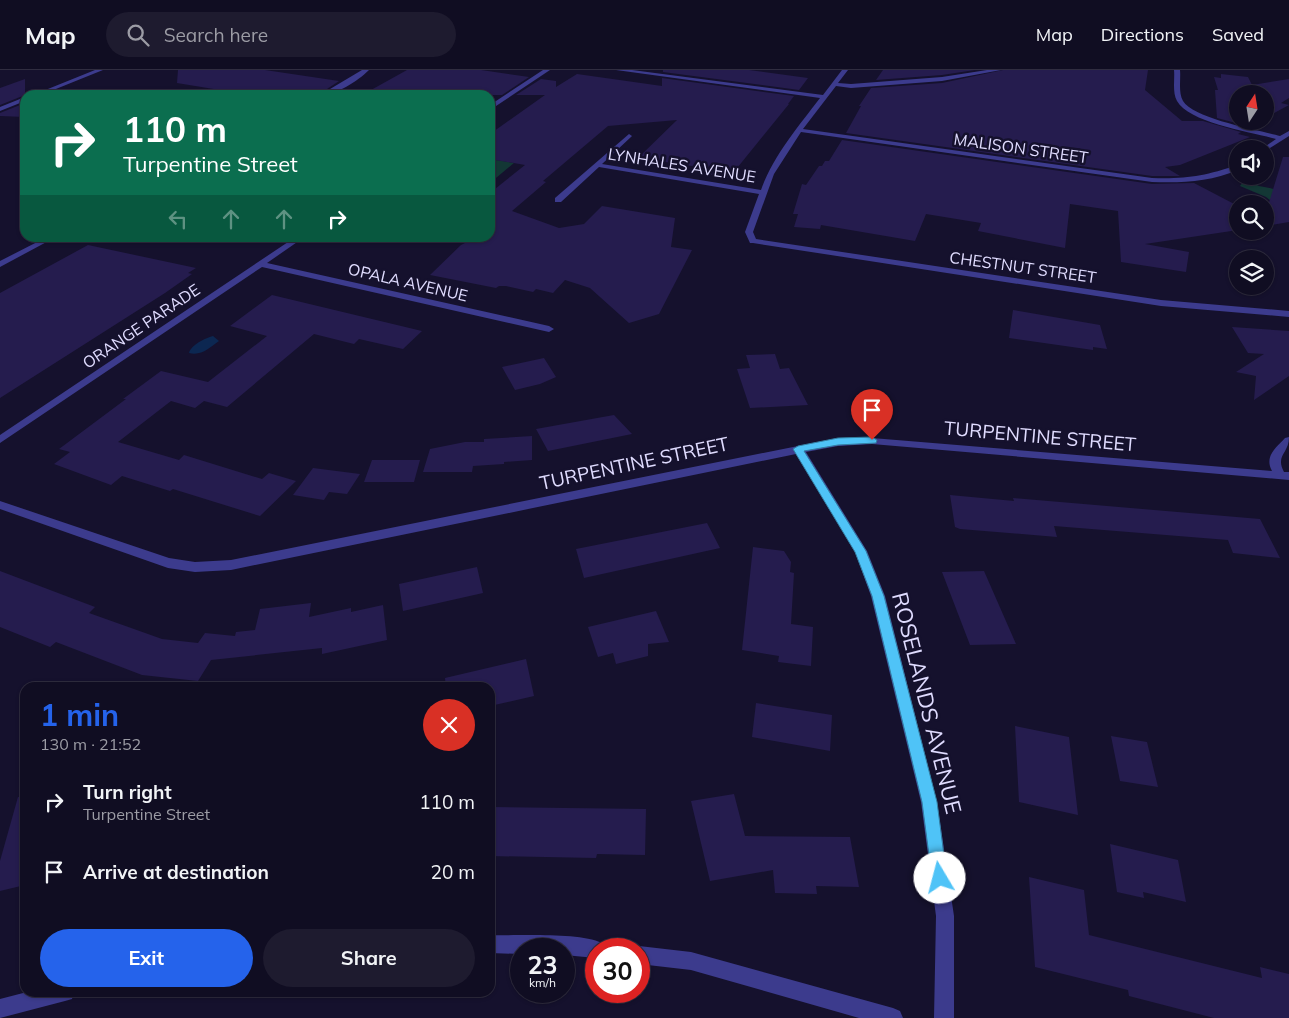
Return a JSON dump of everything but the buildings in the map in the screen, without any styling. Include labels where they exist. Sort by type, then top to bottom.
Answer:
[{"type":"street","points":[[49,90],[100,70]]},
{"type":"street","points":[[332,90],[366,70]]},
{"type":"street","points":[[495,105],[547,70]]},
{"type":"street","points":[[619,70],[824,97]]},
{"type":"street","points":[[762,192],[770,174],[799,130],[845,70]]},
{"type":"street","points":[[834,84],[851,86],[942,79],[998,70]]},
{"type":"street","points":[[1177,70],[1179,98],[1185,108],[1208,118],[1281,138]]},
{"type":"street","points":[[0,109],[20,101]]},
{"type":"street","name":"MALISON STREET","points":[[799,130],[1152,180],[1203,179],[1229,171]]},
{"type":"street","points":[[1274,143],[1289,133]]},
{"type":"street","points":[[558,200],[629,136]]},
{"type":"street","name":"LYNHALES AVENUE","points":[[598,165],[762,192]]},
{"type":"street","name":"CHESTNUT STREET","points":[[762,192],[748,232],[753,241],[1161,303],[1289,314]]},
{"type":"street","points":[[0,264],[42,242]]},
{"type":"street","name":"ORANGE PARADE","points":[[0,440],[293,242]]},
{"type":"street","name":"OPALA AVENUE","points":[[260,264],[549,330]]},
{"type":"street","name":"TURPENTINE STREET","points":[[0,505],[168,563],[195,567],[231,565],[838,442],[872,440],[1285,475]]},
{"type":"street","points":[[1285,475],[1274,464],[1274,458],[1276,452],[1289,440]]},
{"type":"street","name":"ROSELANDS AVENUE","points":[[798,449],[861,551],[878,596],[929,802],[945,916],[944,1018]]},
{"type":"street","points":[[495,944],[585,948]]},
{"type":"street","points":[[650,955],[691,961],[893,1018]]},
{"type":"street","points":[[0,1009],[47,997]]},
{"type":"green space","points":[[495,160],[514,163],[495,179]]},
{"type":"green space","points":[[1257,185],[1289,192],[1289,215],[1274,203],[1274,195],[1261,195],[1240,186]]},
{"type":"water","points":[[213,336],[219,341],[209,349],[194,354],[189,353],[202,340]]},
{"type":"route","points":[[872,440],[838,442],[798,449],[861,551],[878,596],[929,802],[940,878]]}]
